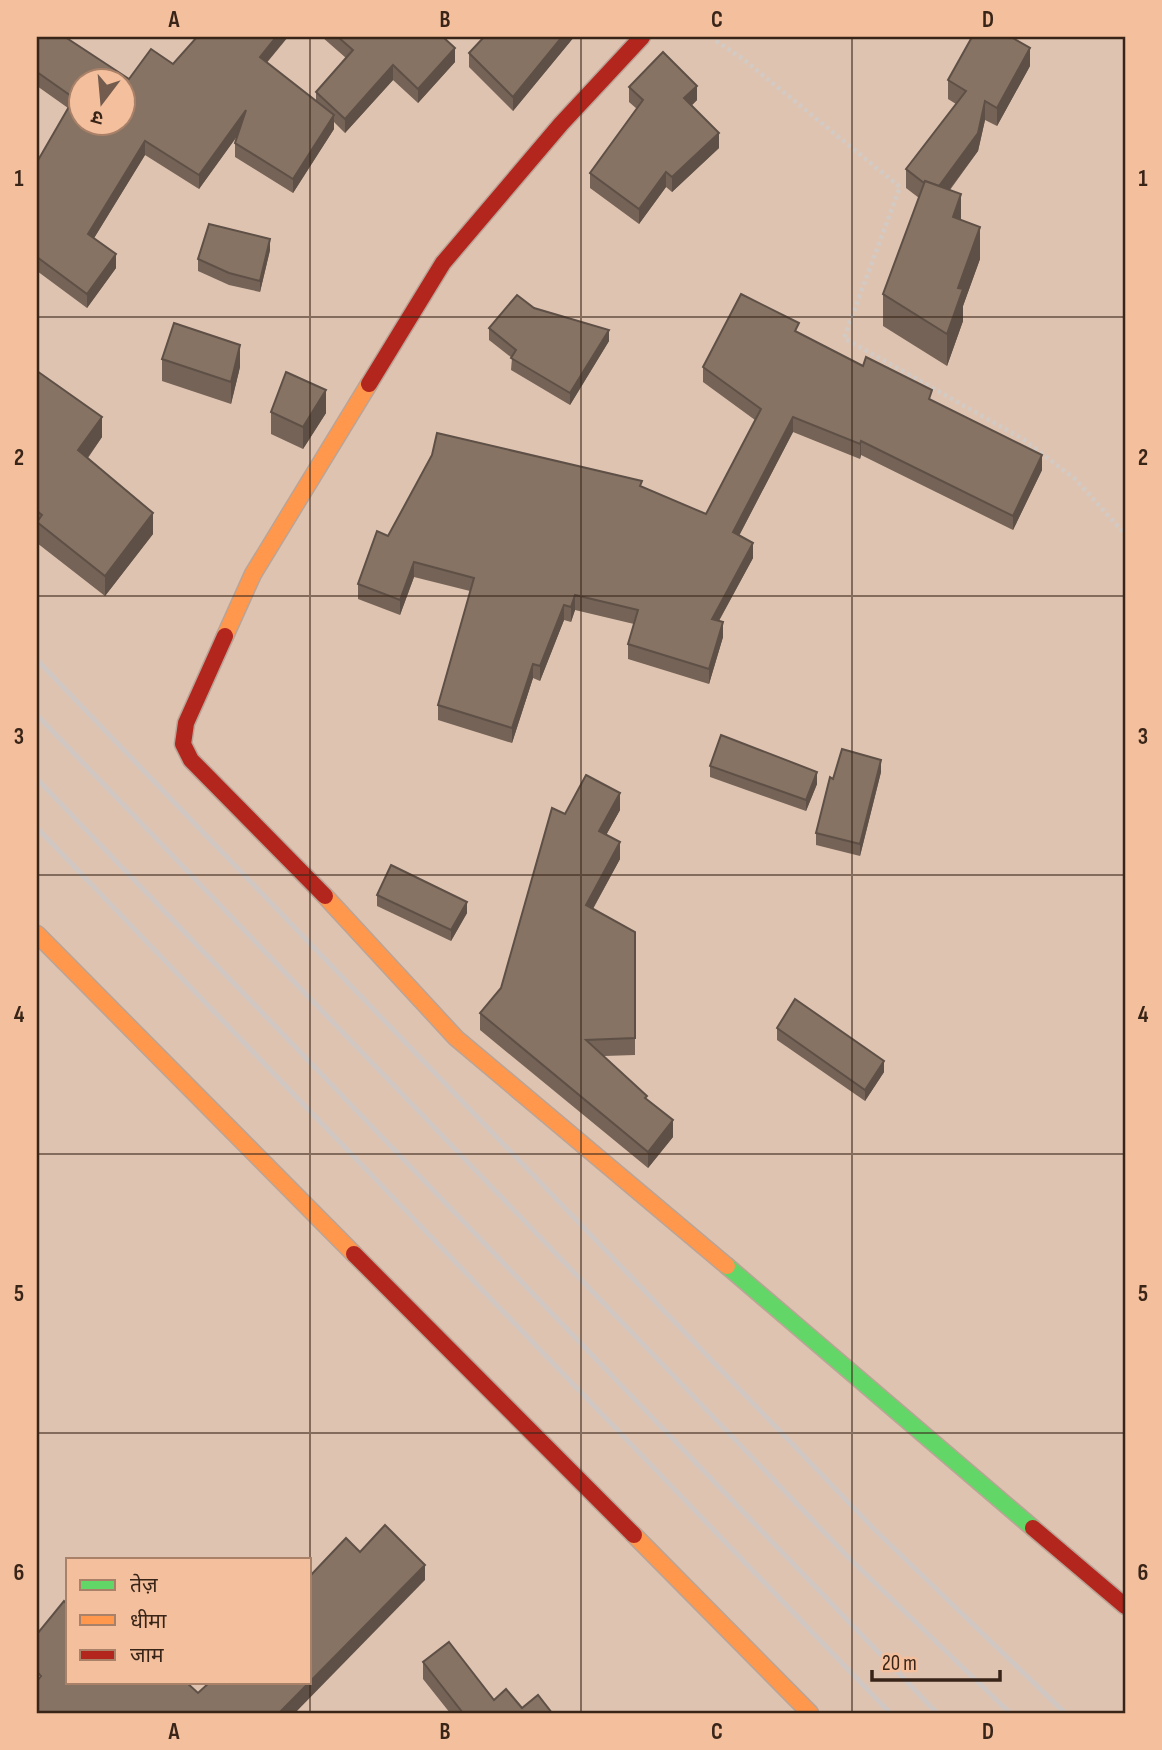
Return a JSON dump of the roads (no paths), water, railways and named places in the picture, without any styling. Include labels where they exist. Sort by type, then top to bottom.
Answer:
[{"type":"street","points":[[642,37],[561,124],[443,263],[254,574],[186,723],[183,744],[191,760],[366,938],[456,1038],[510,1086],[575,1136],[1125,1606]]},
{"type":"street","points":[[37,934],[810,1713]]},
{"type":"railway","points":[[37,660],[875,1530],[1065,1713]]},
{"type":"railway","points":[[37,715],[849,1558],[1010,1713]]},
{"type":"railway","points":[[37,779],[937,1713]]},
{"type":"railway","points":[[37,828],[890,1713]]}]
